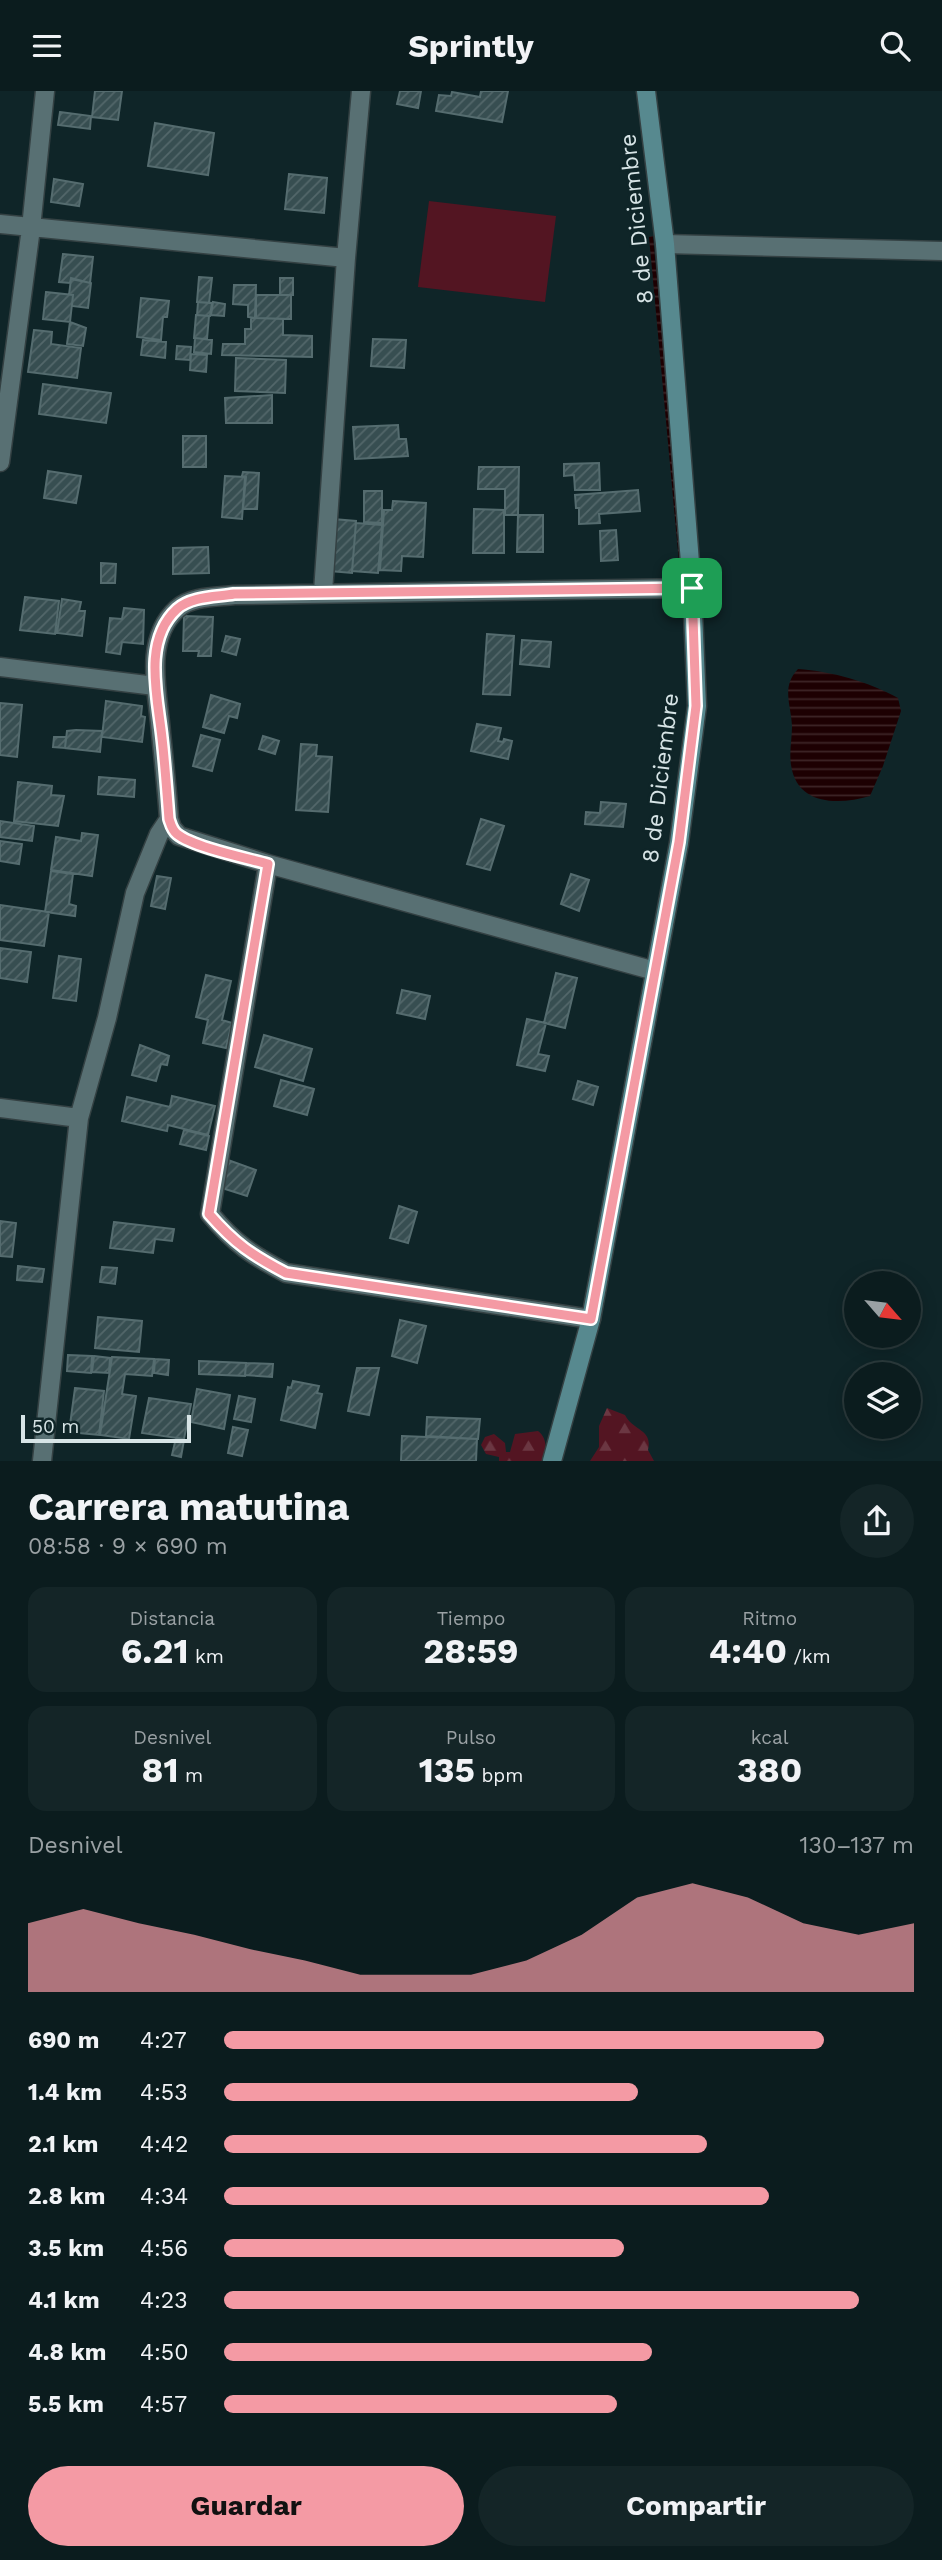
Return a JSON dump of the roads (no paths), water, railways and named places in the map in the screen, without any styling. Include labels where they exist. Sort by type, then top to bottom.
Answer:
[{"type":"street","points":[[0,462],[31,228],[45,91]]},
{"type":"street","points":[[323,592],[346,258],[361,91]]},
{"type":"street","name":"8 de Diciembre","points":[[552,1461],[591,1319],[679,842],[696,706],[692,588],[665,244],[646,91]]},
{"type":"street","points":[[0,224],[346,258]]},
{"type":"street","points":[[665,244],[942,251]]},
{"type":"street","points":[[655,971],[268,864],[179,835],[172,828],[169,819],[155,685],[156,656],[161,635],[178,607],[194,600],[234,594],[692,588]]},
{"type":"street","points":[[0,667],[155,685]]},
{"type":"street","points":[[42,1461],[79,1118],[107,1018],[135,894],[159,834],[169,819]]},
{"type":"street","points":[[268,864],[209,1214],[228,1236],[248,1252],[286,1273],[591,1319]]},
{"type":"street","points":[[0,1108],[79,1118]]}]
